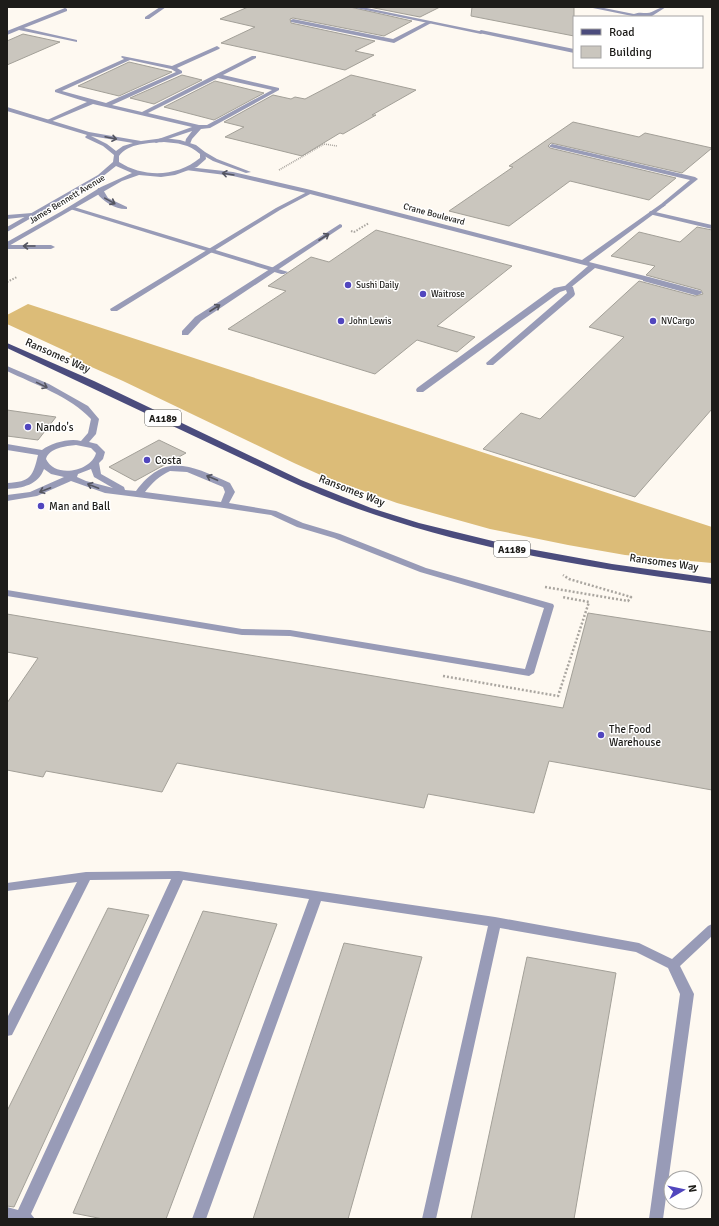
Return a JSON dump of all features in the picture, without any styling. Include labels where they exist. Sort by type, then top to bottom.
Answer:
[{"type":"main road","name":"Ransomes Way","points":[[7,345],[60,368],[319,491],[415,525],[490,544],[561,559],[712,581]]},
{"type":"street","points":[[147,18],[162,7]]},
{"type":"street","points":[[354,7],[573,51]]},
{"type":"street","points":[[591,7],[635,16],[639,14],[650,15],[663,7]]},
{"type":"street","points":[[7,33],[21,29],[65,10]]},
{"type":"street","points":[[293,21],[394,41],[430,22]]},
{"type":"street","points":[[21,29],[75,41]]},
{"type":"street","points":[[173,68],[216,48]]},
{"type":"street","points":[[107,105],[180,72],[173,68],[121,56]]},
{"type":"street","points":[[144,113],[254,57]]},
{"type":"street","points":[[130,58],[57,91],[92,102],[199,127],[208,127],[277,89],[218,76]]},
{"type":"street","points":[[48,121],[92,102]]},
{"type":"street","points":[[7,109],[74,130],[105,145],[117,154]]},
{"type":"street","points":[[199,127],[153,141],[129,146],[117,154],[115,159],[116,163],[129,171],[164,174],[188,169],[198,164],[203,159],[203,153]]},
{"type":"street","points":[[74,130],[119,139],[179,141],[188,143],[189,139],[199,127]]},
{"type":"street","name":"Crane Boulevard","points":[[188,143],[215,160],[280,184]]},
{"type":"street","points":[[552,146],[695,180],[583,263]]},
{"type":"street","name":"James Bennett Avenue","points":[[7,230],[100,176],[116,163]]},
{"type":"street","name":"Crane Boulevard","points":[[188,169],[233,174],[280,184],[698,293]]},
{"type":"street","name":"James Bennett Avenue","points":[[7,246],[116,180],[139,173]]},
{"type":"street","points":[[100,189],[101,195],[104,199],[125,208]]},
{"type":"street","points":[[114,309],[278,209],[311,192]]},
{"type":"street","points":[[72,208],[212,249],[284,272]]},
{"type":"street","points":[[651,213],[712,227]]},
{"type":"street","points":[[7,217],[32,215]]},
{"type":"street","points":[[185,333],[198,319],[338,227]]},
{"type":"street","points":[[7,246],[51,248]]},
{"type":"street","points":[[420,390],[557,290],[569,287],[593,266]]},
{"type":"street","points":[[490,363],[571,294],[569,287]]},
{"type":"street","points":[[7,368],[46,386],[85,408],[95,419],[92,434],[84,443]]},
{"type":"street","points":[[7,486],[23,484],[34,479],[41,470],[43,457],[57,445],[76,442],[84,443],[98,449],[100,454],[100,459],[95,464],[42,491],[19,497],[7,498]]},
{"type":"street","points":[[7,447],[43,457]]},
{"type":"street","points":[[7,593],[242,632],[290,633],[529,674],[549,606],[423,570],[337,536],[300,525],[273,513],[100,489],[48,468],[43,457]]},
{"type":"street","points":[[95,464],[97,475],[101,479],[126,492]]},
{"type":"street","points":[[138,495],[149,480],[169,468],[178,466],[193,470],[227,484],[230,492],[224,505]]},
{"type":"street","points":[[62,473],[79,472]]},
{"type":"street","points":[[7,1214],[25,1218],[179,875]]},
{"type":"street","points":[[7,887],[86,876],[179,875],[495,922],[639,948],[673,965],[687,994],[656,1219]]},
{"type":"street","points":[[7,1031],[86,876]]},
{"type":"street","points":[[199,1219],[317,895]]},
{"type":"street","points":[[429,1219],[495,922]]},
{"type":"street","points":[[673,965],[712,929]]},
{"type":"path","points":[[278,170],[324,144],[337,146]]},
{"type":"path","points":[[338,227],[354,232],[388,212]]},
{"type":"path","points":[[7,282],[17,277]]},
{"type":"path","points":[[537,586],[628,601],[631,596],[569,579],[556,570],[561,559]]},
{"type":"path","points":[[559,596],[589,602],[587,605]]},
{"type":"shaded area","points":[[28,304],[712,527],[712,563],[625,555],[490,529],[397,503],[325,477],[69,357],[72,354],[7,324],[7,315]]},
{"type":"building","points":[[248,7],[350,7],[412,21],[384,36],[293,18],[290,19],[291,23],[375,41],[355,51],[374,55],[345,70],[221,43],[255,27],[220,19]]},
{"type":"building","points":[[369,7],[440,7],[420,17]]},
{"type":"building","points":[[472,7],[574,7],[573,36],[471,16]]},
{"type":"building","points":[[23,34],[60,42],[7,65],[7,41]]},
{"type":"building","points":[[129,62],[172,72],[119,96],[78,86]]},
{"type":"building","points":[[182,75],[202,80],[154,104],[130,98]]},
{"type":"building","points":[[351,75],[416,90],[372,115],[376,115],[343,134],[340,133],[302,156],[225,137],[244,127],[224,122],[273,95],[291,99],[295,97],[305,99]]},
{"type":"building","points":[[215,81],[264,93],[214,120],[164,107]]},
{"type":"building","points":[[573,122],[639,137],[645,133],[712,148],[682,173],[551,143],[548,146],[550,148],[676,178],[649,200],[570,181],[509,226],[449,211],[513,167],[509,166]]},
{"type":"building","points":[[697,227],[712,230],[712,409],[635,497],[483,449],[521,413],[540,419],[624,337],[589,327],[639,281],[695,296],[703,294],[701,290],[646,275],[655,266],[611,256],[639,232],[680,242]]},
{"type":"building","points":[[376,230],[512,266],[437,326],[475,337],[457,352],[417,340],[375,374],[228,329],[286,291],[268,286],[311,257],[329,262]]},
{"type":"building","name":"Nando's","points":[[7,410],[56,417],[38,440],[7,436]]},
{"type":"building","name":"Costa","points":[[159,440],[186,453],[135,481],[109,467]]},
{"type":"building","points":[[588,613],[712,632],[712,790],[549,761],[534,813],[428,794],[424,808],[177,763],[162,792],[46,771],[43,777],[7,770],[7,703],[38,658],[7,652],[7,614],[563,708]]},
{"type":"building","points":[[108,908],[149,915],[14,1207],[7,1206],[7,1111]]},
{"type":"building","points":[[203,911],[277,924],[166,1219],[103,1219],[73,1213]]},
{"type":"building","points":[[344,943],[422,957],[348,1219],[253,1219]]},
{"type":"building","points":[[527,957],[616,973],[574,1219],[471,1219]]},
{"type":"place","name":"Sushi Daily","points":[[348,285]]},
{"type":"place","name":"Waitrose","points":[[423,294]]},
{"type":"place","name":"John Lewis","points":[[341,321]]},
{"type":"place","name":"NVCargo","points":[[653,321]]},
{"type":"place","name":"Nando's","points":[[28,427]]},
{"type":"place","name":"Costa","points":[[147,460]]},
{"type":"place","name":"Man and Ball","points":[[41,506]]},
{"type":"place","name":"The Food Warehouse","points":[[601,735]]}]
